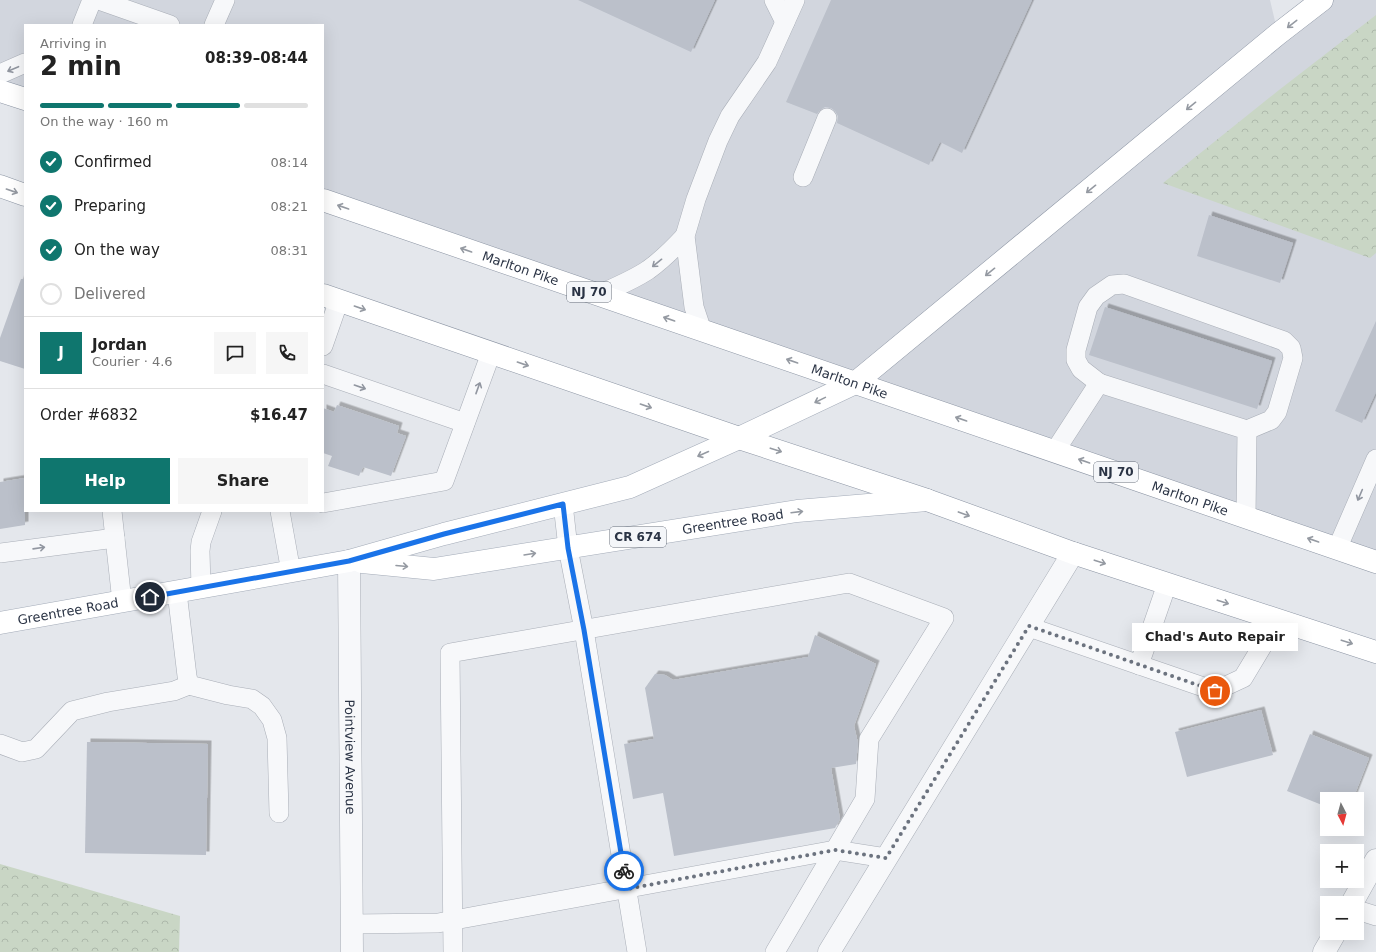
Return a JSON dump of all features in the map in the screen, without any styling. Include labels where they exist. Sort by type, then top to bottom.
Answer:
[{"type":"main road","name":"Greentree Road","points":[[0,624],[349,561],[444,534],[630,487],[739,438],[855,383],[1278,34],[1322,0]]},
{"type":"main road","points":[[0,91],[24,99]]},
{"type":"main road","points":[[0,186],[24,195]]},
{"type":"main road","name":"Marlton Pike","points":[[324,200],[1376,562]]},
{"type":"main road","points":[[331,298],[739,438],[927,500],[1073,553],[1376,652]]},
{"type":"main road","name":"Greentree Road","points":[[349,561],[434,569],[797,511],[927,500]]},
{"type":"street","points":[[828,952],[1073,553]]},
{"type":"street","name":"Pointview Avenue","points":[[349,561],[352,952]]},
{"type":"street","points":[[1356,896],[1376,860]]},
{"type":"street","points":[[1324,952],[1331,940]]},
{"type":"lane","points":[[82,24],[92,0]]},
{"type":"lane","points":[[99,0],[167,24]]},
{"type":"lane","points":[[214,24],[225,0]]},
{"type":"lane","points":[[774,0],[785,22]]},
{"type":"lane","points":[[702,331],[694,307],[685,236],[696,199],[718,141],[730,116],[767,62],[795,0]]},
{"type":"lane","points":[[0,74],[24,63]]},
{"type":"lane","points":[[803,177],[827,118]]},
{"type":"lane","points":[[598,295],[629,281],[648,270],[685,236]]},
{"type":"lane","points":[[1124,284],[1284,340],[1291,348],[1293,358],[1277,412],[1271,420],[1247,430],[1099,383],[1080,369],[1076,360],[1076,350],[1088,307],[1096,296],[1112,285],[1124,284]]},
{"type":"lane","points":[[324,340],[331,298]]},
{"type":"lane","points":[[324,503],[444,481],[491,353]]},
{"type":"lane","points":[[324,374],[465,423]]},
{"type":"lane","points":[[1056,452],[1099,383]]},
{"type":"lane","points":[[1246,517],[1247,430]]},
{"type":"lane","points":[[1337,549],[1376,459]]},
{"type":"lane","points":[[563,504],[568,548],[584,630],[637,952]]},
{"type":"lane","points":[[112,512],[122,602]]},
{"type":"lane","points":[[201,588],[200,547],[212,512]]},
{"type":"lane","points":[[280,512],[291,572]]},
{"type":"lane","points":[[0,554],[115,538]]},
{"type":"lane","points":[[453,952],[450,653],[849,583],[944,618],[869,738],[865,799],[776,952]]},
{"type":"lane","points":[[1139,665],[1167,584]]},
{"type":"lane","points":[[177,592],[189,685]]},
{"type":"lane","points":[[1029,626],[1215,691],[1244,678],[1278,620]]},
{"type":"lane","points":[[0,744],[22,752],[36,749],[72,711],[108,702],[174,691],[189,685],[228,695],[252,699],[262,706],[272,720],[277,738],[279,813]]},
{"type":"lane","points":[[352,924],[438,923],[835,850],[886,858]]},
{"type":"lane","points":[[1364,912],[1376,916]]},
{"type":"shaded area","points":[[0,0],[1270,0],[1278,34],[1322,0],[1376,0],[1376,562],[324,200],[324,24],[24,24],[24,99],[0,91]]},
{"type":"green space","points":[[1376,15],[1376,253],[1370,258],[1163,183],[1279,90]]},
{"type":"green space","points":[[0,864],[180,916],[179,952],[0,952]]},
{"type":"building","points":[[578,0],[715,0],[691,52]]},
{"type":"building","points":[[831,0],[1032,0],[962,153],[940,142],[929,165],[837,123],[838,116],[831,108],[825,107],[817,114],[786,102]]},
{"type":"building","points":[[1209,215],[1293,243],[1280,283],[1197,256]]},
{"type":"building","points":[[21,279],[24,279],[24,369],[0,361],[0,338]]},
{"type":"building","points":[[1105,307],[1272,361],[1257,409],[1089,355]]},
{"type":"building","points":[[1376,321],[1376,392],[1362,423],[1335,411]]},
{"type":"building","points":[[337,405],[399,426],[397,433],[406,436],[391,476],[363,467],[359,476],[328,466],[332,456],[324,453],[324,408],[334,412]]},
{"type":"building","points":[[24,478],[25,525],[0,529],[0,482]]},
{"type":"building","points":[[815,635],[876,664],[854,726],[858,743],[856,764],[831,768],[840,819],[835,828],[674,856],[663,793],[633,799],[624,744],[654,739],[645,688],[655,674],[665,675],[673,680],[808,657]]},
{"type":"building","points":[[1261,710],[1273,755],[1187,777],[1175,732]]},
{"type":"building","points":[[1310,734],[1369,758],[1356,792],[1320,792],[1320,804],[1287,791]]},
{"type":"building","points":[[87,742],[208,744],[206,855],[85,853]]},
{"type":"way so far","points":[[624,871],[627,889],[835,850],[886,858],[1029,626],[1215,691]]},
{"type":"place","name":"Chad's Auto Repair","points":[[1215,691]]},
{"type":"route","points":[[150,597],[349,561],[444,534],[563,504],[568,548],[584,630],[624,871]]}]
